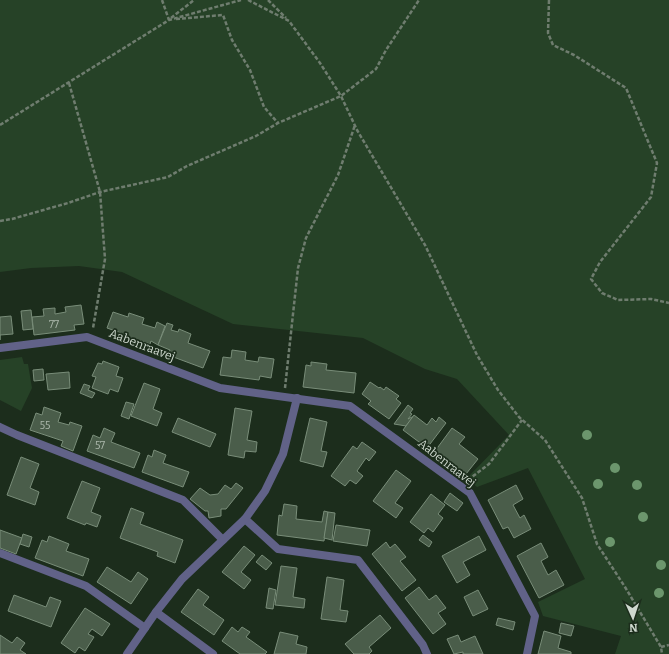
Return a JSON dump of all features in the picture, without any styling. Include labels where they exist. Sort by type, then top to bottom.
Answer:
[{"type":"street","name":"Aabenraavej","points":[[0,348],[87,337],[220,388],[350,406],[470,493],[536,616],[527,654]]},
{"type":"street","points":[[127,654],[156,612],[182,579],[245,519],[265,491],[283,454],[297,398]]},
{"type":"street","points":[[0,427],[183,500],[223,540]]},
{"type":"street","points":[[245,519],[278,549],[358,560],[423,645],[427,654]]},
{"type":"street","points":[[0,553],[86,586],[145,628]]},
{"type":"street","points":[[156,612],[213,654]]},
{"type":"path","points":[[162,0],[169,20]]},
{"type":"path","points":[[0,125],[169,20],[194,0]]},
{"type":"path","points":[[169,20],[241,0]]},
{"type":"path","points":[[248,0],[289,21]]},
{"type":"path","points":[[268,0],[289,21],[320,63],[341,96],[355,125],[425,245],[477,355],[498,390],[522,420],[545,440],[582,498],[597,544],[661,647],[662,654]]},
{"type":"path","points":[[0,220],[12,219],[100,192],[168,177],[187,166],[256,136],[278,123],[341,96],[376,69],[386,50],[419,0]]},
{"type":"path","points":[[549,0],[548,33],[553,45],[574,55],[626,88],[657,163],[651,197],[600,262],[591,279],[602,293],[618,300],[651,299],[669,303]]},
{"type":"path","points":[[169,20],[223,15],[232,40],[250,70],[264,107],[278,123]]},
{"type":"path","points":[[69,83],[100,192],[105,259],[92,339]]},
{"type":"path","points":[[284,396],[298,268],[306,238],[338,175],[355,125]]},
{"type":"path","points":[[460,486],[489,464],[522,420]]},
{"type":"path","points":[[661,647],[669,645]]},
{"type":"green space","points":[[0,0],[669,0],[669,654],[615,654],[621,636],[543,616],[538,602],[585,579],[528,468],[477,487],[467,478],[509,435],[457,379],[425,369],[363,338],[233,324],[122,272],[79,266],[31,268],[0,272]]},
{"type":"green space","points":[[22,357],[24,364],[28,364],[32,388],[21,411],[0,400],[0,360]]},
{"type":"building","points":[[81,305],[84,324],[74,325],[75,330],[34,335],[32,317],[44,316],[43,309],[55,308],[55,314],[66,312],[65,307]]},
{"type":"building","points":[[31,310],[33,329],[23,330],[21,311]]},
{"type":"building","points":[[113,312],[128,317],[129,313],[144,318],[142,324],[155,328],[157,322],[165,326],[158,345],[151,341],[150,344],[136,341],[107,328]]},
{"type":"building","points":[[11,316],[13,334],[0,335],[0,317]]},
{"type":"building","points":[[167,323],[173,325],[171,330],[178,332],[179,329],[191,334],[188,343],[210,351],[203,368],[168,355],[170,350],[158,345]]},
{"type":"building","points":[[232,350],[246,352],[245,360],[258,362],[259,357],[274,359],[271,378],[260,376],[259,380],[220,375],[223,357],[231,358]]},
{"type":"building","points":[[103,361],[119,367],[116,376],[123,378],[118,392],[110,389],[108,394],[92,388],[96,377],[92,376],[98,363],[102,364]]},
{"type":"building","points":[[311,362],[327,364],[326,370],[356,373],[354,393],[303,387],[306,365],[311,366]]},
{"type":"building","points":[[43,369],[44,380],[34,381],[33,370]]},
{"type":"building","points":[[69,372],[70,388],[48,390],[46,374]]},
{"type":"building","points":[[370,382],[384,390],[386,387],[399,396],[396,399],[401,403],[389,419],[368,404],[371,401],[362,394]]},
{"type":"building","points":[[144,383],[160,389],[153,409],[162,413],[157,426],[131,416]]},
{"type":"building","points":[[84,384],[90,386],[88,390],[95,393],[92,398],[80,393]]},
{"type":"building","points":[[126,402],[134,404],[129,419],[121,416]]},
{"type":"building","points":[[408,405],[413,409],[410,413],[412,414],[408,419],[414,416],[406,426],[394,424]]},
{"type":"building","points":[[44,407],[61,413],[58,422],[69,425],[70,422],[82,426],[73,451],[61,446],[63,441],[30,430],[36,413],[42,415]]},
{"type":"building","points":[[235,408],[252,411],[247,440],[257,442],[256,452],[245,451],[244,458],[228,455]]},
{"type":"building","points":[[414,415],[427,425],[432,418],[436,422],[439,417],[446,423],[427,448],[403,430]]},
{"type":"building","points":[[178,418],[216,434],[210,447],[172,432]]},
{"type":"building","points":[[310,418],[327,422],[321,451],[327,452],[323,467],[300,461]]},
{"type":"building","points":[[104,428],[115,433],[111,442],[140,453],[134,468],[87,451],[93,435],[100,438]]},
{"type":"building","points":[[452,428],[465,437],[459,444],[478,459],[466,474],[435,451]]},
{"type":"building","points":[[362,442],[376,452],[369,461],[366,458],[357,471],[363,476],[356,484],[350,480],[345,486],[331,476],[353,446],[357,449]]},
{"type":"building","points":[[154,450],[166,455],[163,463],[189,472],[183,487],[142,472],[148,455],[152,457]]},
{"type":"building","points":[[21,457],[39,464],[30,488],[39,492],[35,505],[7,495]]},
{"type":"building","points":[[396,470],[411,481],[395,503],[403,508],[396,518],[373,501]]},
{"type":"building","points":[[82,481],[100,488],[91,512],[101,516],[97,527],[86,523],[85,525],[67,518]]},
{"type":"building","points":[[236,483],[243,488],[226,509],[221,509],[221,516],[209,518],[208,511],[205,511],[190,499],[200,488],[210,495],[218,494],[225,485],[231,489]]},
{"type":"building","points":[[516,485],[523,499],[513,505],[520,518],[524,515],[531,529],[514,538],[508,527],[503,529],[488,500]]},
{"type":"building","points":[[450,493],[463,503],[457,511],[444,502]]},
{"type":"building","points":[[431,494],[445,505],[438,514],[443,518],[433,532],[428,528],[424,533],[410,522]]},
{"type":"building","points":[[284,504],[297,506],[296,519],[322,522],[324,511],[328,512],[324,541],[277,535],[279,515],[282,516]]},
{"type":"building","points":[[131,508],[144,513],[140,524],[183,540],[175,563],[157,556],[158,552],[120,538]]},
{"type":"building","points":[[328,512],[335,513],[332,540],[324,538]]},
{"type":"building","points":[[336,525],[370,530],[367,546],[333,541]]},
{"type":"building","points":[[0,530],[22,538],[16,554],[0,548]]},
{"type":"building","points":[[23,534],[32,537],[29,547],[20,544]]},
{"type":"building","points":[[423,535],[432,542],[429,547],[419,540]]},
{"type":"building","points":[[49,536],[69,544],[66,551],[89,559],[83,576],[35,558],[42,540],[47,542]]},
{"type":"building","points":[[479,536],[486,550],[463,562],[470,575],[457,583],[442,556]]},
{"type":"building","points":[[386,542],[390,548],[395,544],[406,557],[400,561],[416,580],[402,591],[372,554]]},
{"type":"building","points":[[541,543],[548,557],[541,561],[548,575],[556,570],[564,585],[539,598],[517,556]]},
{"type":"building","points":[[244,546],[255,555],[241,572],[251,580],[244,589],[222,572]]},
{"type":"building","points":[[262,555],[272,563],[266,570],[256,562]]},
{"type":"building","points":[[281,566],[297,568],[293,597],[305,599],[304,608],[275,605]]},
{"type":"building","points":[[107,567],[131,582],[138,572],[148,579],[131,604],[97,582]]},
{"type":"building","points":[[327,577],[344,580],[340,610],[348,611],[346,622],[321,619]]},
{"type":"building","points":[[419,587],[429,600],[436,595],[446,608],[438,613],[446,624],[433,634],[405,598]]},
{"type":"building","points":[[269,588],[276,590],[273,609],[266,608]]},
{"type":"building","points":[[198,589],[209,597],[203,605],[224,620],[214,635],[181,612]]},
{"type":"building","points":[[478,590],[488,609],[473,616],[464,597]]},
{"type":"building","points":[[14,595],[46,607],[50,597],[61,601],[51,627],[8,611]]},
{"type":"building","points":[[85,608],[110,624],[102,636],[92,629],[88,634],[94,637],[85,651],[79,647],[75,653],[61,643]]},
{"type":"building","points":[[380,615],[391,628],[369,647],[372,651],[369,654],[354,654],[345,644]]},
{"type":"building","points":[[498,618],[515,622],[513,630],[496,625]]},
{"type":"building","points":[[561,623],[574,626],[571,636],[559,633]]},
{"type":"building","points":[[232,627],[238,632],[242,627],[250,632],[246,637],[267,652],[265,654],[240,654],[222,641]]},
{"type":"building","points":[[544,631],[561,636],[558,648],[571,652],[571,654],[538,654]]},
{"type":"building","points":[[280,632],[298,636],[296,644],[307,647],[306,654],[274,654]]},
{"type":"building","points":[[0,635],[12,643],[17,637],[25,643],[20,650],[26,654],[0,654]]},
{"type":"building","points":[[458,635],[461,642],[475,636],[483,654],[463,654],[463,652],[454,654],[447,639]]}]
